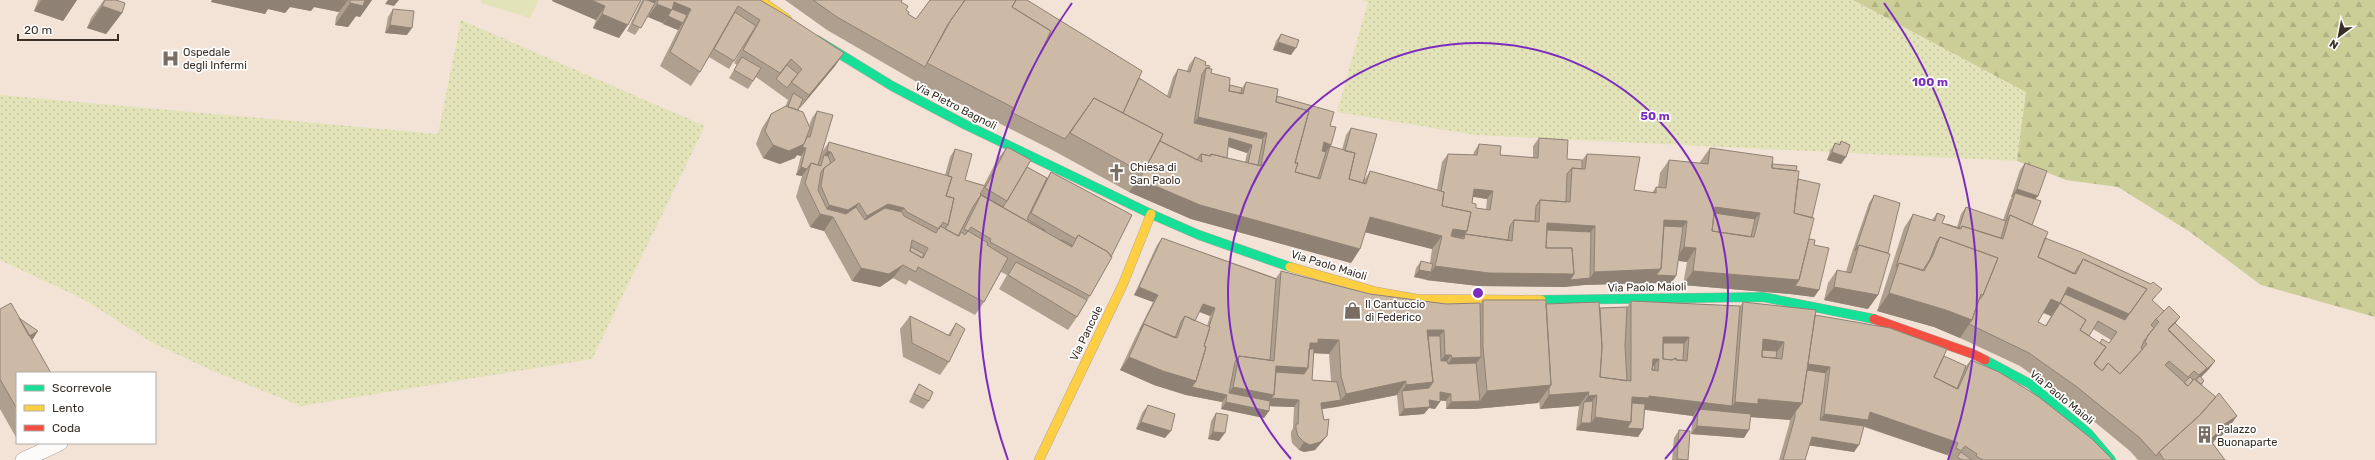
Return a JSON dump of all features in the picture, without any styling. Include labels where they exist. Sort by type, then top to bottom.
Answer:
[{"type":"street","points":[[760,0],[796,26]]},
{"type":"street","name":"Via Pietro Bagnoli","points":[[808,34],[892,86],[952,118],[1151,214]]},
{"type":"street","name":"Via Pancole","points":[[1039,460],[1123,284],[1151,214]]},
{"type":"street","name":"Via Paolo Maioli","points":[[1151,214],[1199,235],[1309,273],[1377,292],[1417,299],[1555,300],[1763,297],[1868,317],[1973,354],[2030,384],[2088,433],[2111,460]]},
{"type":"lane","points":[[23,460],[58,444]]},
{"type":"green space","points":[[482,0],[539,0],[530,18],[481,3]]},
{"type":"green space","points":[[1361,0],[1853,0],[2027,92],[2017,161],[1475,135],[1337,112],[1368,2]]},
{"type":"green space","points":[[1853,0],[2375,0],[2375,317],[2261,285],[2190,232],[2118,187],[2066,180],[2017,161],[2026,92]]},
{"type":"green space","points":[[461,20],[705,126],[592,359],[301,406],[211,370],[153,343],[81,298],[0,260],[0,95],[438,134]]},
{"type":"building","points":[[105,0],[116,0],[125,3],[122,13],[102,6]]},
{"type":"building","points":[[350,0],[365,0],[363,6],[350,3]]},
{"type":"building","points":[[591,0],[641,0],[628,25],[602,14],[605,6]]},
{"type":"building","points":[[644,0],[655,3],[641,28],[632,24]]},
{"type":"building","points":[[658,0],[760,0],[844,53],[809,95],[791,82],[802,69],[791,59],[780,73],[743,50],[760,20],[738,6],[700,72],[670,52],[691,9],[674,2],[672,10],[657,4]]},
{"type":"building","points":[[813,0],[902,0],[901,2],[908,6],[906,10],[909,12],[908,14],[916,19],[930,0],[965,0],[948,24],[925,67],[837,17]]},
{"type":"building","points":[[965,0],[1016,0],[1012,7],[1051,31],[1014,108],[927,63],[951,20]]},
{"type":"building","points":[[1016,0],[1027,0],[1142,71],[1123,113],[1094,98],[1065,139],[1011,112],[1051,31],[1012,7]]},
{"type":"building","points":[[393,9],[414,11],[412,28],[390,25]]},
{"type":"building","points":[[672,9],[687,15],[683,23],[668,16]]},
{"type":"building","points":[[735,12],[756,26],[734,61],[714,49]]},
{"type":"building","points":[[1281,34],[1299,40],[1296,48],[1278,42]]},
{"type":"building","points":[[742,57],[761,68],[753,81],[734,70]]},
{"type":"building","points":[[1195,57],[1206,62],[1205,65],[1210,66],[1209,68],[1206,68],[1202,74],[1194,123],[1263,139],[1258,165],[1248,163],[1252,145],[1229,138],[1227,158],[1211,154],[1210,156],[1201,154],[1197,160],[1160,141],[1163,134],[1123,113],[1139,78],[1170,98],[1178,69],[1190,72]]},
{"type":"building","points":[[787,65],[798,74],[787,88],[776,79]]},
{"type":"building","points":[[1206,68],[1212,69],[1211,73],[1230,78],[1229,91],[1243,94],[1246,82],[1278,89],[1276,102],[1309,111],[1295,163],[1298,163],[1295,172],[1320,179],[1330,146],[1355,153],[1349,179],[1366,184],[1370,171],[1444,192],[1442,206],[1471,212],[1467,231],[1453,229],[1451,236],[1464,239],[1465,234],[1512,241],[1514,220],[1539,222],[1540,200],[1570,202],[1572,168],[1585,169],[1587,154],[1640,157],[1634,190],[1656,193],[1656,187],[1666,188],[1669,160],[1708,164],[1710,148],[1773,157],[1772,168],[1799,171],[1794,213],[1814,218],[1799,280],[1693,271],[1696,248],[1684,247],[1687,221],[1664,220],[1661,269],[1594,272],[1595,226],[1547,223],[1546,248],[1572,248],[1574,274],[1489,273],[1435,266],[1442,236],[1370,217],[1360,249],[1200,205],[1139,179],[1160,141],[1202,162],[1201,154],[1211,156],[1211,154],[1261,166],[1267,133],[1198,117]],"holes":[[[1715,207],[1760,213],[1754,237],[1712,231]]]},
{"type":"building","points":[[1230,85],[1242,88],[1241,93],[1229,91]]},
{"type":"building","points":[[793,93],[803,99],[798,110],[788,107]]},
{"type":"building","points":[[1277,96],[1334,112],[1330,126],[1336,127],[1331,145],[1324,142],[1322,151],[1326,152],[1318,178],[1295,172],[1298,163],[1295,163],[1309,111],[1276,102]]},
{"type":"building","points":[[1094,98],[1163,134],[1143,173],[1070,133]]},
{"type":"building","points":[[786,106],[803,112],[810,128],[804,144],[789,151],[773,145],[765,131],[771,114]]},
{"type":"building","points":[[817,111],[833,115],[818,165],[811,163],[807,169],[801,167],[806,148],[802,147],[807,137],[810,137]]},
{"type":"building","points":[[1351,128],[1377,134],[1363,183],[1349,179],[1355,153],[1345,151]]},
{"type":"building","points":[[1539,138],[1568,140],[1567,159],[1582,160],[1582,169],[1572,168],[1567,174],[1566,202],[1540,200],[1536,206],[1535,221],[1514,220],[1510,226],[1508,240],[1465,234],[1462,238],[1455,237],[1462,237],[1467,231],[1471,212],[1442,206],[1444,192],[1441,191],[1448,154],[1477,155],[1479,144],[1501,146],[1500,155],[1538,158]],"holes":[[[1474,189],[1493,191],[1490,210],[1476,208],[1476,204],[1472,203]]]},
{"type":"building","points":[[1841,141],[1850,145],[1846,157],[1832,152],[1835,143],[1840,145]]},
{"type":"building","points":[[829,142],[952,177],[946,196],[954,198],[948,225],[943,222],[939,229],[907,212],[904,208],[888,204],[867,216],[859,203],[848,210],[829,205],[821,186],[824,168],[835,160],[831,152],[827,151]]},
{"type":"building","points":[[1007,147],[1031,160],[1007,201],[985,188]]},
{"type":"building","points":[[955,149],[972,154],[965,180],[985,186],[980,194],[1003,207],[1027,167],[1047,178],[1027,219],[1045,231],[981,195],[974,205],[958,236],[945,229],[948,225],[954,198],[946,196],[952,177],[948,176]]},
{"type":"building","points":[[824,155],[828,156],[831,163],[821,172],[818,190],[827,209],[846,214],[856,207],[865,220],[885,208],[902,212],[904,216],[936,233],[940,226],[959,236],[961,232],[965,235],[968,231],[988,243],[987,245],[1008,258],[984,302],[918,267],[916,272],[903,265],[889,274],[861,268],[833,217],[820,214],[805,183],[811,163],[821,166]],"holes":[[[912,240],[928,248],[923,258],[910,251]]]},
{"type":"building","points":[[2025,163],[2047,171],[2038,196],[2017,189]]},
{"type":"building","points":[[1772,164],[1797,166],[1796,171],[1772,168]]},
{"type":"building","points":[[1051,172],[1132,215],[1111,257],[1108,252],[1078,235],[1076,239],[1031,213]]},
{"type":"building","points":[[1798,179],[1820,184],[1812,218],[1794,213]]},
{"type":"building","points":[[2015,193],[2041,201],[2032,225],[2010,215],[2006,221]]},
{"type":"building","points":[[981,195],[1072,247],[1078,235],[1108,252],[1112,257],[1090,296],[990,242],[991,239],[971,227],[968,231],[964,229]]},
{"type":"building","points":[[1874,195],[1900,203],[1888,253],[1859,245],[1855,251]]},
{"type":"building","points":[[1966,207],[2006,221],[2001,238],[1962,226],[1960,229],[1946,224],[1959,228]]},
{"type":"building","points":[[1714,213],[1755,219],[1751,237],[1712,231]]},
{"type":"building","points":[[1937,213],[1945,216],[1942,223],[1961,229],[1962,226],[2003,239],[2010,215],[2048,232],[2038,257],[2076,274],[2083,259],[2147,289],[2129,314],[2068,287],[2060,303],[2086,320],[2080,330],[2106,347],[2094,363],[2102,371],[2108,363],[2120,374],[2147,344],[2145,342],[2148,335],[2159,322],[2156,319],[2169,306],[2180,317],[2168,329],[2207,368],[2199,375],[2194,371],[2188,377],[2169,361],[2165,365],[2188,386],[2194,379],[2216,397],[2200,415],[2156,456],[2140,438],[2077,387],[2029,353],[1969,324],[1998,258],[1940,237],[1923,270],[1899,263],[1896,267],[1913,214],[1935,221]],"holes":[[[2051,299],[2060,303],[2046,326],[2038,322]]]},
{"type":"building","points":[[1664,226],[1683,227],[1676,276],[1656,275],[1661,269]]},
{"type":"building","points":[[1547,230],[1591,232],[1590,278],[1570,280],[1574,274],[1572,248],[1546,248]]},
{"type":"building","points":[[1940,237],[1998,258],[1983,295],[1981,294],[1972,320],[1946,310],[1889,293],[1899,263],[1924,271],[1933,255]]},
{"type":"building","points":[[1162,238],[1276,279],[1270,360],[1239,356],[1235,362],[1229,393],[1270,401],[1269,411],[1226,402],[1227,395],[1192,387],[1196,381],[1206,347],[1204,346],[1215,308],[1203,304],[1195,321],[1185,316],[1175,338],[1144,324],[1140,330],[1158,295],[1139,287]]},
{"type":"building","points":[[2045,238],[2081,252],[2151,284],[2153,282],[2162,289],[2152,300],[2164,311],[2151,325],[2154,328],[2144,341],[2141,348],[2143,349],[2120,374],[2108,363],[2102,371],[2094,364],[2106,347],[2100,343],[2102,339],[2109,343],[2117,332],[2098,321],[2089,336],[2080,330],[2086,320],[2060,303],[2065,294],[2125,320],[2147,289],[2083,259],[2074,274],[2038,257]]},
{"type":"building","points":[[1809,239],[1815,240],[1814,245],[1829,248],[1819,290],[1795,286],[1799,280]]},
{"type":"building","points":[[1062,240],[1072,245],[1071,246]]},
{"type":"building","points":[[1859,245],[1890,254],[1878,295],[1834,287],[1837,270],[1851,273]]},
{"type":"building","points":[[911,247],[924,254],[922,258],[910,251]]},
{"type":"building","points":[[1421,261],[1433,264],[1431,272],[1419,270]]},
{"type":"building","points":[[1016,262],[1087,300],[1077,317],[1008,275]]},
{"type":"building","points":[[1281,271],[1370,294],[1446,304],[1480,303],[1481,357],[1452,358],[1451,355],[1445,355],[1444,330],[1427,330],[1433,382],[1406,385],[1406,381],[1346,394],[1341,376],[1339,340],[1318,339],[1318,343],[1310,343],[1308,368],[1276,366],[1274,395],[1233,387],[1239,356],[1274,361]]},
{"type":"building","points":[[1483,300],[1546,300],[1551,385],[1487,391],[1483,347]]},
{"type":"building","points":[[1631,301],[1740,306],[1732,406],[1649,396],[1649,398],[1632,397],[1631,422],[1595,417],[1597,395],[1588,396],[1589,392],[1549,395],[1549,388],[1551,385],[1546,304],[1599,302],[1602,347],[1600,377],[1631,381]],"holes":[[[1663,337],[1689,337],[1687,361],[1676,360],[1676,358],[1672,360],[1663,359]],[[1653,359],[1659,359],[1658,371],[1652,370]]]},
{"type":"building","points":[[1743,302],[1816,310],[1802,403],[1758,399],[1758,404],[1735,402]],"holes":[[[1763,339],[1784,342],[1782,359],[1762,357]]]},
{"type":"building","points":[[11,303],[50,372],[16,372],[16,407],[0,379],[0,309]]},
{"type":"building","points":[[1627,307],[1625,346],[1627,381],[1600,377],[1602,347],[1600,308]]},
{"type":"building","points":[[1815,315],[1890,328],[1947,349],[1934,377],[1958,389],[1971,360],[1999,372],[2039,397],[2092,439],[2113,460],[1983,460],[1965,446],[1961,451],[1956,448],[1958,443],[1956,442],[1870,412],[1868,420],[1824,414],[1830,367],[1808,364]]},
{"type":"building","points":[[910,316],[950,336],[956,323],[965,329],[949,362],[912,343]]},
{"type":"building","points":[[1185,316],[1210,327],[1196,381],[1163,371],[1129,357],[1144,324],[1177,338]]},
{"type":"building","points":[[19,318],[38,331],[29,336]]},
{"type":"building","points":[[2175,323],[2215,361],[2203,373],[2207,368],[2168,330]]},
{"type":"building","points":[[1428,336],[1440,336],[1441,361],[1447,361],[1448,364],[1476,363],[1480,401],[1451,402],[1451,394],[1440,392],[1440,402],[1429,400],[1430,407],[1404,409],[1402,391],[1429,388],[1433,382]]},
{"type":"building","points":[[1663,343],[1684,343],[1683,360],[1676,360],[1676,358],[1672,360],[1663,359]]},
{"type":"building","points":[[1309,349],[1314,349],[1312,380],[1337,382],[1341,400],[1321,403],[1324,420],[1329,419],[1327,436],[1320,442],[1310,445],[1298,436],[1296,429],[1296,424],[1298,424],[1299,400],[1271,398],[1274,395],[1276,372],[1304,374],[1308,368]]},
{"type":"building","points":[[1762,350],[1777,351],[1776,358],[1762,357]]},
{"type":"building","points":[[1944,356],[1966,366],[1957,389],[1934,377]]},
{"type":"building","points":[[1807,370],[1826,373],[1820,420],[1864,426],[1859,445],[1812,437],[1805,460],[1783,460],[1795,417],[1795,412],[1802,403]]},
{"type":"building","points":[[2200,376],[2204,381],[2201,384],[2196,380]]},
{"type":"building","points":[[2190,377],[2193,380],[2188,386],[2184,383]]},
{"type":"building","points":[[919,384],[933,392],[929,401],[914,394]]},
{"type":"building","points":[[2219,393],[2237,416],[2223,425],[2224,426],[2210,440],[2225,460],[2164,460],[2159,452],[2200,415]]},
{"type":"building","points":[[1593,401],[1591,423],[1581,423],[1584,402]]},
{"type":"building","points":[[1632,403],[1645,404],[1643,429],[1627,428],[1631,422]]},
{"type":"building","points":[[1148,405],[1175,414],[1171,431],[1141,422]]},
{"type":"building","points":[[1698,409],[1751,414],[1749,430],[1697,426]]},
{"type":"building","points":[[1216,413],[1228,415],[1225,433],[1213,432]]},
{"type":"building","points":[[1679,430],[1690,431],[1688,460],[1677,459]]},
{"type":"building","points":[[1961,452],[1972,460],[1962,460],[1957,457]]},
{"type":"traffic: fast","points":[[817,40],[892,86],[966,125],[1151,214],[1199,235],[1290,267]]},
{"type":"traffic: fast","points":[[1541,300],[1763,297],[1874,319]]},
{"type":"traffic: fast","points":[[1985,360],[2030,384],[2088,433],[2111,460]]},
{"type":"traffic: slow","points":[[760,0],[787,19]]},
{"type":"traffic: slow","points":[[1039,460],[1123,284],[1151,214]]},
{"type":"traffic: slow","points":[[1290,267],[1377,292],[1417,299],[1541,300]]},
{"type":"traffic: jam","points":[[1874,319],[1973,354],[1985,360]]},
{"type":"place","name":"Ospedale degli Infermi","points":[[170,58]]},
{"type":"place","name":"Chiesa di San Paolo","points":[[1117,173]]},
{"type":"place","name":"Il Cantuccio di Federico","points":[[1352,310]]},
{"type":"place","name":"Palazzo Buonaparte","points":[[2204,435]]}]
